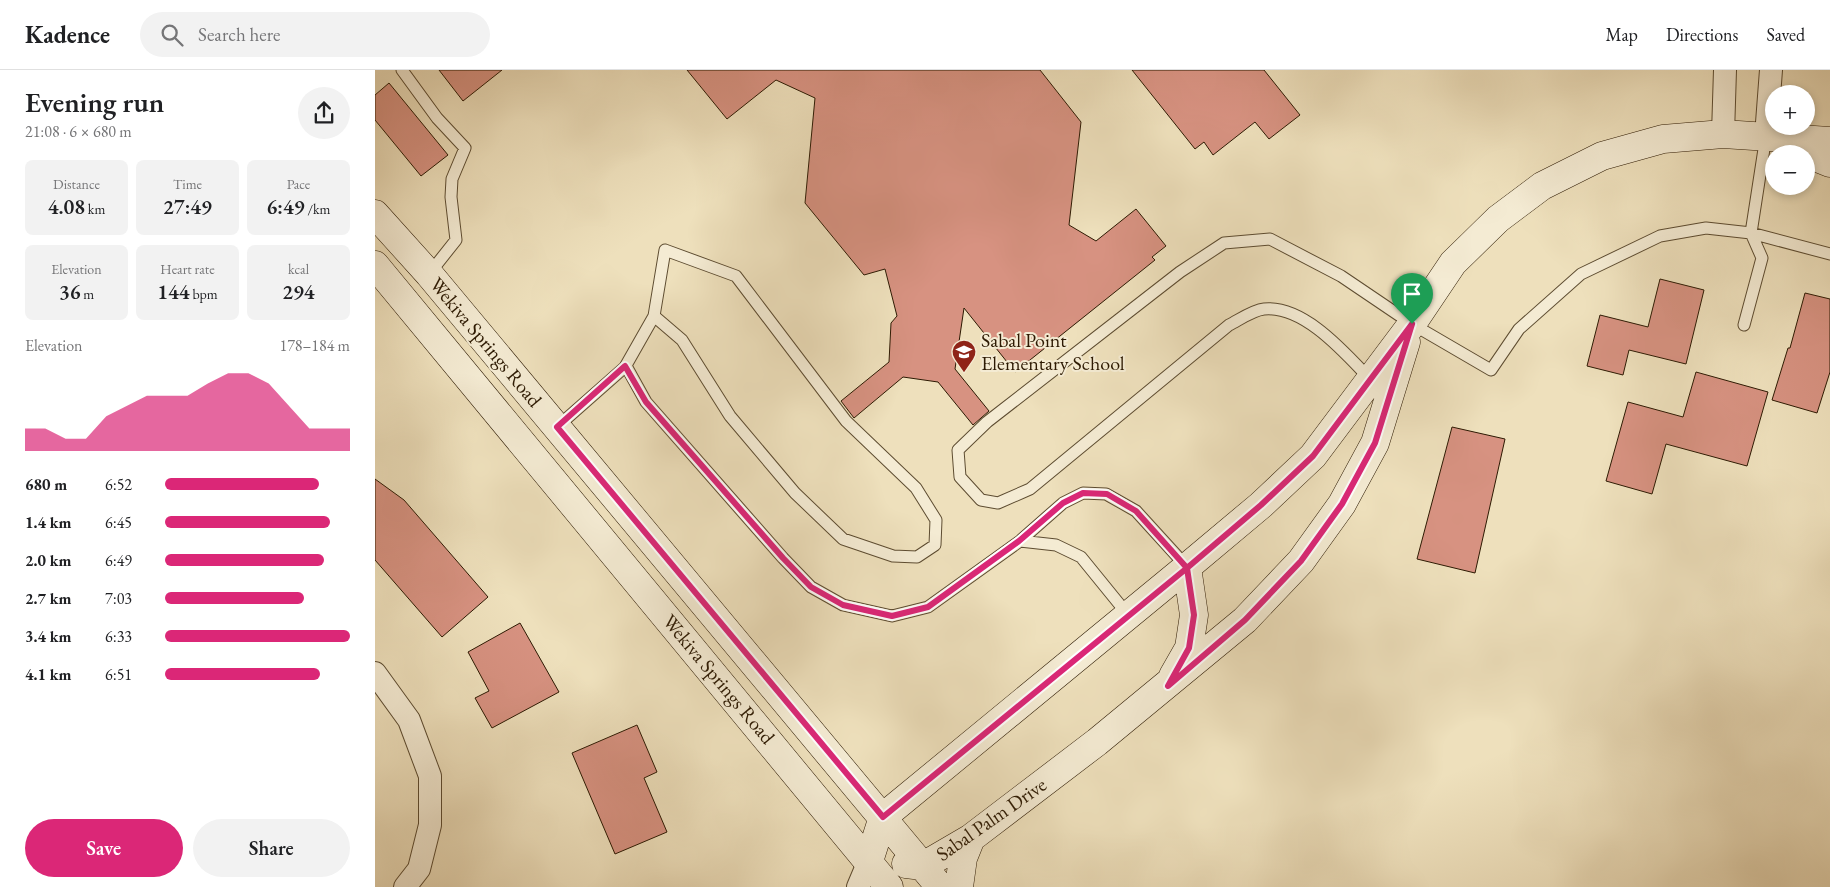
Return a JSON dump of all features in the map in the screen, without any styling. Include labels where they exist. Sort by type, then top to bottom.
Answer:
[{"type":"street","points":[[1723,134],[1725,70]]},
{"type":"street","points":[[1766,136],[1771,70]]},
{"type":"street","name":"Sabal Palm Drive","points":[[883,817],[1187,568],[1261,505],[1313,456],[1412,324],[1453,263],[1498,219],[1541,186],[1602,156],[1663,140],[1723,134],[1830,141]]},
{"type":"street","name":"Sabal Palm Drive","points":[[1766,136],[1830,163]]},
{"type":"street","name":"Wekiva Springs Road","points":[[375,214],[429,274],[941,887]]},
{"type":"street","name":"Wekiva Springs Road","points":[[375,265],[889,887]]},
{"type":"street","name":"Sabal Palm Drive","points":[[869,861],[923,866],[971,838],[1168,686],[1245,620],[1301,561],[1342,504],[1375,443],[1412,324]]},
{"type":"street","points":[[1168,686],[1189,648],[1194,615],[1187,568]]},
{"type":"street","points":[[375,673],[409,720],[430,776],[430,824],[419,869],[405,887]]},
{"type":"street","points":[[858,887],[869,861],[883,817]]},
{"type":"street","points":[[959,887],[963,858],[971,838]]},
{"type":"lane","points":[[402,70],[437,118],[465,148],[452,179],[451,197],[456,240],[429,274]]},
{"type":"lane","points":[[1744,326],[1762,258],[1751,233],[1766,136]]},
{"type":"lane","points":[[1370,379],[1332,339],[1291,313],[1263,309],[1229,325],[1030,489],[998,503],[989,502],[981,500],[960,478],[958,450],[987,422],[1180,272],[1224,243],[1270,239],[1341,276],[1412,324],[1491,370],[1519,328],[1581,274],[1660,236],[1705,228],[1751,233],[1830,254]]},
{"type":"lane","points":[[557,427],[625,366],[654,316],[665,250],[736,276],[846,421],[915,488],[936,520],[935,545],[917,557],[893,556],[843,539],[789,486],[729,416],[683,340],[654,316]]},
{"type":"lane","points":[[625,366],[646,402],[783,558],[811,587],[843,605],[892,616],[928,607],[1019,541],[1063,503],[1083,493],[1107,494],[1136,511],[1187,568]]},
{"type":"lane","points":[[1019,541],[1056,545],[1081,557],[1129,616]]},
{"type":"building","points":[[439,70],[502,70],[463,101]]},
{"type":"building","points":[[687,70],[1040,70],[1081,122],[1069,225],[1096,241],[1136,209],[1166,246],[1152,257],[1155,260],[1015,372],[964,308],[955,369],[989,411],[973,425],[938,382],[903,377],[854,418],[841,401],[889,362],[891,323],[897,316],[885,269],[864,275],[805,203],[815,98],[776,80],[727,119]]},
{"type":"building","points":[[1132,70],[1264,70],[1300,115],[1269,139],[1255,122],[1213,155],[1204,142],[1195,149]]},
{"type":"building","points":[[389,83],[448,155],[421,176],[375,120],[375,95]]},
{"type":"building","points":[[1660,279],[1704,290],[1686,364],[1629,350],[1623,375],[1587,366],[1600,315],[1648,327]]},
{"type":"building","points":[[1805,293],[1830,299],[1830,372],[1817,413],[1772,400],[1788,348],[1790,348]]},
{"type":"building","points":[[1696,372],[1768,392],[1747,466],[1666,444],[1652,494],[1606,481],[1628,402],[1683,417]]},
{"type":"building","points":[[1452,427],[1505,439],[1475,573],[1417,559]]},
{"type":"building","points":[[375,479],[404,500],[488,597],[442,637],[375,560]]},
{"type":"building","points":[[520,623],[559,692],[492,728],[475,698],[489,691],[468,652]]},
{"type":"building","points":[[637,725],[657,772],[644,778],[667,832],[615,854],[572,753]]},
{"type":"place","name":"Sabal Point Elementary School","points":[[964,373]]},
{"type":"route","points":[[1412,324],[1313,456],[1261,505],[1187,568],[1136,511],[1107,494],[1083,493],[1063,503],[1019,541],[928,607],[892,616],[843,605],[811,587],[783,558],[646,402],[625,366],[557,427],[883,817],[1187,568],[1194,615],[1189,648],[1168,686],[1245,620],[1301,561],[1342,504],[1375,443],[1412,324]]}]
